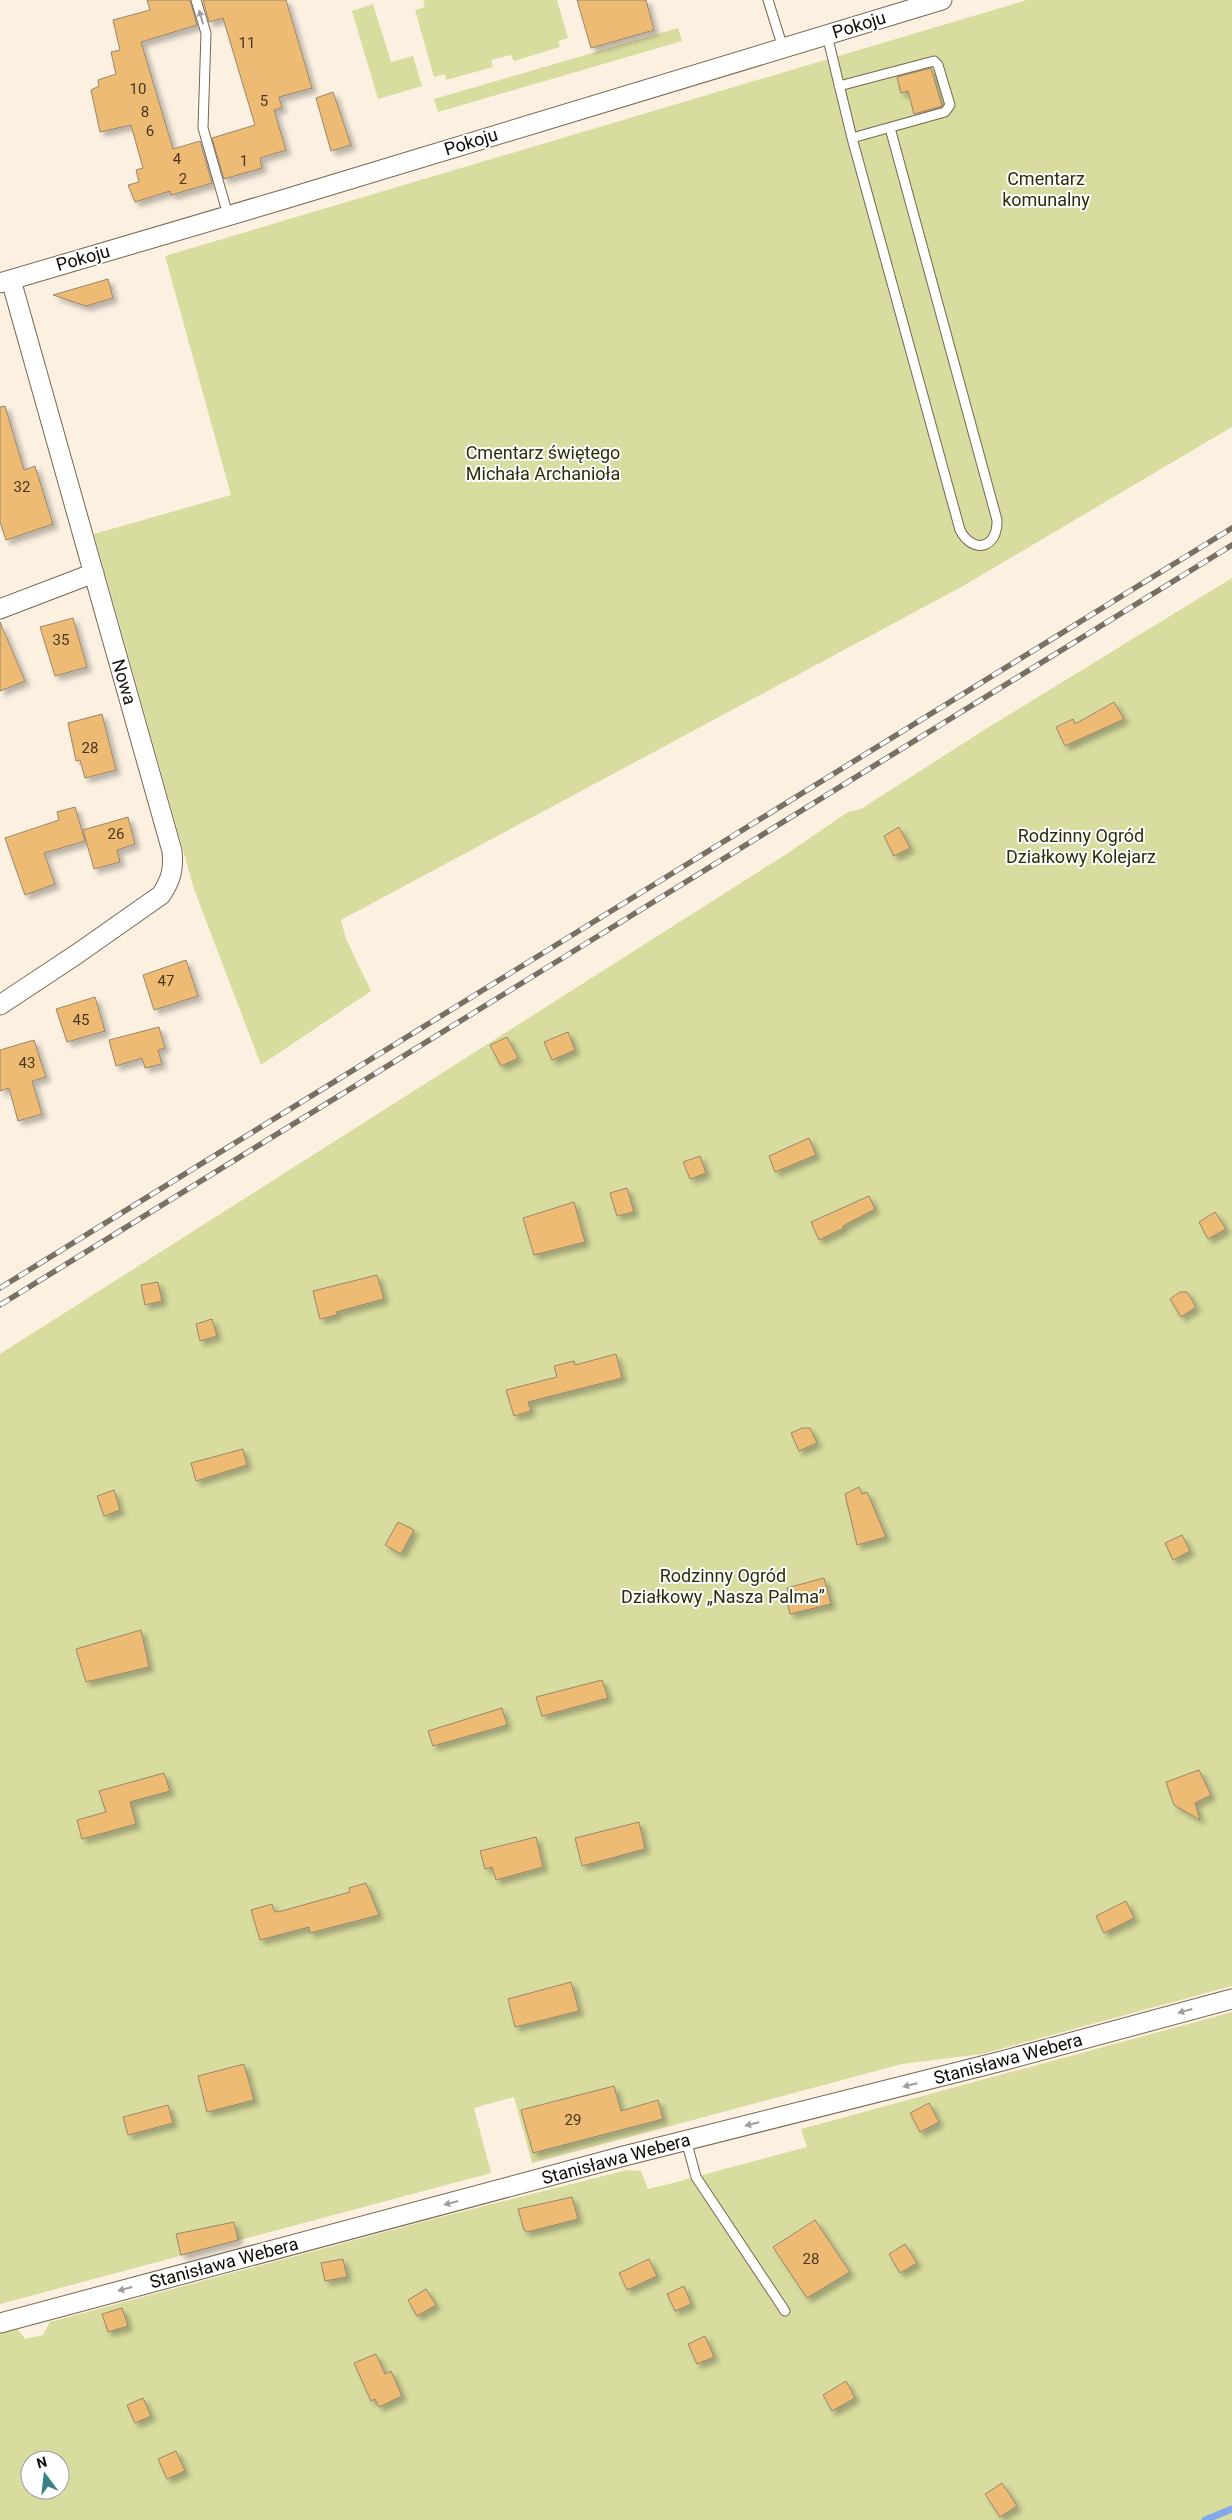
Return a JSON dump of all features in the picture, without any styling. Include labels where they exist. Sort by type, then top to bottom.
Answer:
[{"type":"street","name":"Pokoju","points":[[6,281],[942,0]]},
{"type":"street","name":"Nowa","points":[[0,1005],[161,895],[170,881],[174,866],[94,573],[6,281]]},
{"type":"street","points":[[0,610],[94,573]]},
{"type":"street","name":"Stanisława Webera","points":[[0,2323],[686,2140],[1002,2061],[1232,1998]]},
{"type":"lane","points":[[196,0],[206,33],[203,128],[228,215]]},
{"type":"lane","points":[[768,0],[783,48]]},
{"type":"lane","points":[[827,35],[852,138],[960,530],[965,539],[973,545],[981,546],[992,540],[997,532],[997,520],[890,128]]},
{"type":"lane","points":[[839,86],[934,62],[938,65],[950,105],[949,109],[852,138]]},
{"type":"lane","points":[[686,2140],[696,2177],[785,2311]]},
{"type":"green space","points":[[557,0],[568,38],[558,41],[560,47],[514,61],[511,55],[491,60],[493,67],[446,80],[445,74],[434,77],[415,10],[425,7],[423,1]]},
{"type":"green space","name":"Cmentarz świętego Michała Archanioła","points":[[1027,0],[1232,0],[1232,427],[963,586],[341,920],[346,939],[371,991],[261,1065],[194,889],[94,534],[231,495],[165,256]]},
{"type":"green space","points":[[373,4],[391,62],[413,56],[422,86],[378,99],[352,11]]},
{"type":"green space","points":[[678,28],[682,41],[438,112],[434,99]]},
{"type":"green space","name":"Rodzinny Ogród Działkowy „Nasza Palma”","points":[[1232,578],[1232,1986],[982,2054],[902,2064],[532,2163],[514,2097],[474,2108],[491,2173],[0,2304],[0,1354],[785,855],[848,812],[861,809],[984,730]]},
{"type":"green space","points":[[1232,2012],[1232,2520],[0,2520],[0,2333],[17,2328],[25,2339],[43,2335],[50,2322],[433,2219],[627,2170],[641,2171],[648,2189],[807,2147],[801,2129]]},
{"type":"building","points":[[147,0],[190,0],[197,25],[141,42],[173,149],[200,141],[212,183],[171,195],[170,191],[135,202],[128,185],[139,182],[136,170],[143,168],[131,125],[100,132],[91,90],[99,86],[98,80],[116,74],[111,52],[120,50],[113,20],[150,10]]},
{"type":"building","points":[[203,0],[286,0],[312,88],[279,97],[282,108],[274,110],[286,150],[260,158],[262,168],[224,179],[212,138],[255,125],[223,18],[209,22]]},
{"type":"building","points":[[577,0],[646,0],[654,30],[591,48]]},
{"type":"building","points":[[931,68],[942,106],[914,114],[908,91],[901,93],[897,77]]},
{"type":"building","points":[[333,92],[351,145],[331,151],[316,98]]},
{"type":"building","points":[[108,279],[113,298],[86,306],[53,295]]},
{"type":"building","points":[[5,406],[24,470],[35,466],[53,524],[6,540],[0,522],[0,407]]},
{"type":"building","points":[[73,618],[87,667],[55,676],[40,627]]},
{"type":"building","points":[[0,622],[25,681],[0,691]]},
{"type":"building","points":[[1114,702],[1124,719],[1065,746],[1056,727],[1073,719],[1075,724]]},
{"type":"building","points":[[102,714],[116,770],[85,778],[80,760],[76,761],[68,723]]},
{"type":"building","points":[[75,807],[85,841],[44,853],[55,884],[25,895],[5,838],[59,820],[57,812]]},
{"type":"building","points":[[128,817],[135,844],[117,850],[120,862],[94,869],[83,830]]},
{"type":"building","points":[[899,827],[910,848],[894,856],[884,836]]},
{"type":"building","points":[[186,960],[198,996],[154,1010],[143,975]]},
{"type":"building","points":[[95,997],[105,1031],[67,1042],[56,1009]]},
{"type":"building","points":[[159,1027],[165,1048],[158,1050],[162,1064],[145,1068],[142,1058],[116,1066],[109,1040]]},
{"type":"building","points":[[568,1032],[575,1050],[552,1060],[544,1042]]},
{"type":"building","points":[[507,1037],[518,1058],[501,1066],[490,1045]]},
{"type":"building","points":[[34,1040],[46,1077],[32,1081],[42,1114],[18,1121],[9,1088],[0,1091],[0,1050]]},
{"type":"building","points":[[809,1138],[816,1155],[775,1172],[769,1156]]},
{"type":"building","points":[[700,1156],[706,1173],[690,1179],[683,1162]]},
{"type":"building","points":[[627,1188],[634,1212],[617,1216],[610,1193]]},
{"type":"building","points":[[869,1196],[875,1209],[843,1226],[844,1228],[819,1240],[811,1222]]},
{"type":"building","points":[[574,1202],[585,1242],[534,1255],[523,1218]]},
{"type":"building","points":[[1215,1212],[1226,1229],[1208,1239],[1199,1222]]},
{"type":"building","points":[[377,1275],[384,1299],[336,1312],[337,1315],[320,1319],[313,1291]]},
{"type":"building","points":[[158,1282],[162,1301],[145,1305],[141,1285]]},
{"type":"building","points":[[1180,1292],[1187,1292],[1196,1307],[1181,1317],[1170,1299]]},
{"type":"building","points":[[212,1319],[217,1336],[200,1341],[196,1324]]},
{"type":"building","points":[[616,1354],[622,1378],[528,1402],[531,1411],[514,1416],[506,1390],[557,1377],[554,1366],[574,1361],[575,1365]]},
{"type":"building","points":[[802,1428],[810,1428],[817,1443],[799,1451],[791,1433]]},
{"type":"building","points":[[243,1449],[247,1465],[196,1481],[191,1463]]},
{"type":"building","points":[[859,1487],[862,1494],[867,1492],[886,1537],[857,1545],[845,1494]]},
{"type":"building","points":[[114,1490],[120,1510],[104,1516],[97,1496]]},
{"type":"building","points":[[398,1522],[414,1530],[401,1554],[385,1545]]},
{"type":"building","points":[[1182,1535],[1190,1551],[1173,1560],[1165,1543]]},
{"type":"building","points":[[824,1578],[831,1604],[790,1614],[785,1594],[788,1593],[787,1588]]},
{"type":"building","points":[[141,1630],[149,1667],[86,1682],[76,1649]]},
{"type":"building","points":[[602,1680],[608,1698],[542,1716],[536,1697]]},
{"type":"building","points":[[502,1708],[507,1725],[433,1746],[428,1731]]},
{"type":"building","points":[[1199,1770],[1211,1795],[1195,1803],[1200,1820],[1174,1805],[1166,1782]]},
{"type":"building","points":[[164,1773],[170,1791],[130,1802],[136,1824],[82,1839],[77,1820],[106,1812],[99,1791]]},
{"type":"building","points":[[639,1822],[645,1849],[582,1866],[575,1838]]},
{"type":"building","points":[[536,1837],[543,1867],[496,1880],[492,1867],[485,1869],[480,1851]]},
{"type":"building","points":[[366,1883],[379,1915],[310,1933],[309,1927],[260,1940],[251,1910],[272,1904],[274,1911],[278,1912],[350,1892],[349,1888]]},
{"type":"building","points":[[1126,1901],[1134,1918],[1104,1933],[1096,1916]]},
{"type":"building","points":[[571,1982],[579,2011],[515,2027],[508,1999]]},
{"type":"building","points":[[244,2064],[254,2100],[207,2112],[198,2076]]},
{"type":"building","points":[[614,2086],[621,2111],[658,2100],[663,2119],[533,2153],[521,2110]]},
{"type":"building","points":[[929,2103],[939,2122],[920,2132],[910,2113]]},
{"type":"building","points":[[168,2105],[173,2123],[128,2135],[123,2117]]},
{"type":"building","points":[[572,2197],[578,2219],[527,2232],[524,2230],[518,2209]]},
{"type":"building","points":[[815,2220],[850,2272],[807,2298],[773,2247]]},
{"type":"building","points":[[234,2222],[238,2240],[181,2255],[176,2234]]},
{"type":"building","points":[[905,2244],[917,2263],[900,2273],[889,2254]]},
{"type":"building","points":[[343,2259],[347,2277],[325,2281],[321,2263]]},
{"type":"building","points":[[649,2259],[657,2276],[627,2290],[619,2273]]},
{"type":"building","points":[[684,2286],[691,2304],[675,2311],[667,2294]]},
{"type":"building","points":[[426,2289],[436,2305],[417,2316],[408,2300]]},
{"type":"building","points":[[122,2308],[128,2326],[108,2332],[102,2314]]},
{"type":"building","points":[[705,2336],[714,2357],[697,2364],[688,2344]]},
{"type":"building","points":[[376,2354],[385,2374],[391,2371],[402,2396],[379,2407],[375,2399],[371,2401],[354,2363]]},
{"type":"building","points":[[846,2381],[855,2398],[832,2411],[823,2395]]},
{"type":"building","points":[[143,2398],[151,2416],[135,2423],[127,2405]]},
{"type":"building","points":[[176,2451],[185,2471],[167,2479],[158,2459]]},
{"type":"building","points":[[1002,2483],[1017,2506],[1000,2517],[985,2494]]},
{"type":"waterway","points":[[1205,2520],[1232,2509]]},
{"type":"railway","points":[[0,1288],[1232,528]]},
{"type":"railway","points":[[0,1305],[1232,545]]},
{"type":"park label","name":"Cmentarz komunalny","points":[[1046,189]]},
{"type":"park label","name":"Rodzinny Ogród Działkowy Kolejarz","points":[[1081,846]]}]
